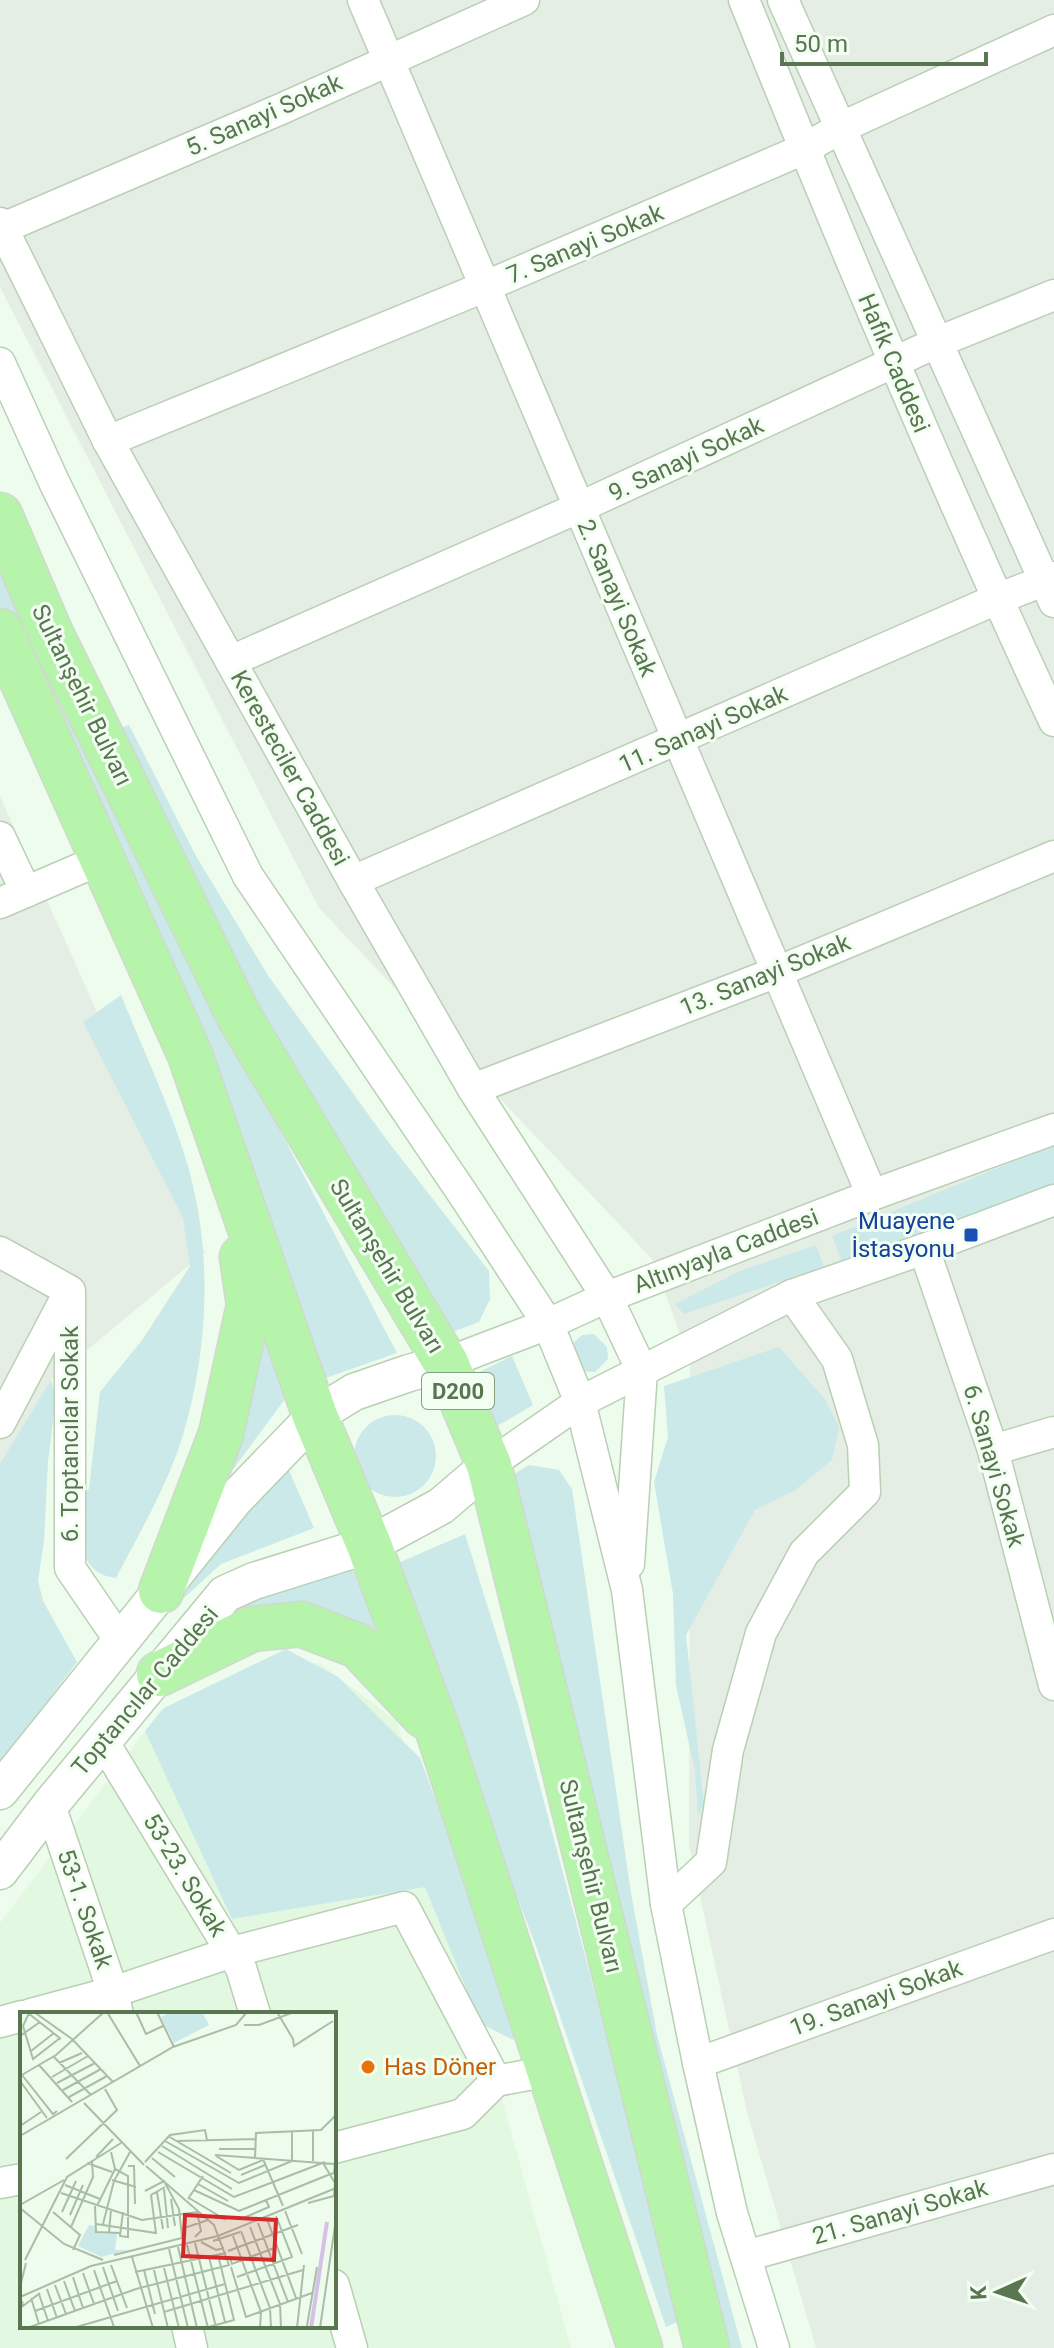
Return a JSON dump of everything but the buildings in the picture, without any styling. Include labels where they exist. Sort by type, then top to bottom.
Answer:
[{"type":"highway","name":"Sultanşehir Bulvarı","points":[[0,515],[51,634],[240,1018],[446,1363],[489,1465],[707,2348]]},
{"type":"highway","name":"Sultanşehir Bulvarı","points":[[0,631],[190,1055],[315,1416],[369,1545],[438,1731],[640,2348]]},
{"type":"highway","points":[[161,1591],[221,1434],[249,1305],[229,1168]]},
{"type":"highway","points":[[159,1674],[252,1629],[301,1624],[358,1646],[438,1731]]},
{"type":"street","name":"2. Sanayi Sokak","points":[[363,0],[872,1195]]},
{"type":"street","name":"5. Sanayi Sokak","points":[[1,226],[524,0]]},
{"type":"street","name":"Hafik Caddesi","points":[[744,0],[894,364],[1054,721]]},
{"type":"street","name":"Hafik Caddesi","points":[[783,0],[1051,587]]},
{"type":"street","name":"7. Sanayi Sokak","points":[[108,441],[484,287],[804,149],[842,127],[1054,30]]},
{"type":"street","name":"Keresteciler Caddesi","points":[[1,226],[108,441],[353,881],[473,1089],[607,1297],[642,1371]]},
{"type":"street","name":"9. Sanayi Sokak","points":[[231,661],[578,508],[938,342],[1054,295]]},
{"type":"street","points":[[0,363],[55,484],[248,876],[548,1324],[580,1402],[627,1590],[666,1904],[698,2063],[732,2213],[774,2348]]},
{"type":"street","name":"11. Sanayi Sokak","points":[[353,881],[997,599],[1051,587]]},
{"type":"street","points":[[0,837],[13,897],[102,859]]},
{"type":"street","name":"13. Sanayi Sokak","points":[[473,1089],[777,972],[1054,856]]},
{"type":"street","name":"Altınyayla Caddesi","points":[[446,1363],[872,1195],[1054,1129]]},
{"type":"street","points":[[489,1465],[580,1402],[792,1295],[1054,1200]]},
{"type":"street","name":"6. Sanayi Sokak","points":[[924,1249],[993,1450],[1053,1677]]},
{"type":"street","name":"6. Toptancılar Sokak","points":[[0,1252],[70,1291],[70,1568],[120,1641]]},
{"type":"street","points":[[0,1423],[70,1291]]},
{"type":"street","points":[[666,1904],[711,1862],[728,1750],[761,1633],[804,1553],[865,1492],[863,1445],[837,1359],[792,1295]]},
{"type":"street","name":"Toptancılar Caddesi","points":[[0,1791],[235,1499],[315,1416],[354,1392],[446,1363]]},
{"type":"street","points":[[627,1590],[642,1371]]},
{"type":"street","points":[[993,1450],[1054,1432]]},
{"type":"street","name":"Toptancılar Caddesi","points":[[0,1871],[50,1805],[225,1594],[254,1581],[369,1545],[441,1506],[489,1465]]},
{"type":"street","name":"53-23. Sokak","points":[[103,1741],[241,1968],[254,2012]]},
{"type":"street","name":"53-1. Sokak","points":[[50,1805],[116,2003]]},
{"type":"street","points":[[46,2012],[116,2003],[232,1952],[404,1907],[496,2081]]},
{"type":"street","name":"19. Sanayi Sokak","points":[[698,2063],[1054,1934]]},
{"type":"street","points":[[0,2022],[20,2017]]},
{"type":"street","points":[[336,2147],[463,2114],[496,2081],[549,2071]]},
{"type":"street","name":"21. Sanayi Sokak","points":[[746,2256],[1054,2169]]},
{"type":"street","points":[[0,2183],[20,2179]]},
{"type":"street","points":[[336,2292],[352,2348]]},
{"type":"street","points":[[187,2328],[192,2348]]},
{"type":"shaded area","points":[[0,0],[1054,0],[1054,2348],[816,2348],[747,2112],[689,1845],[690,1361],[653,1260],[319,908],[0,287]]},
{"type":"shaded area","points":[[0,569],[104,795],[397,1353],[314,1382],[133,895],[0,608]]},
{"type":"shaded area","points":[[129,725],[196,856],[269,977],[386,1139],[489,1271],[490,1299],[479,1322],[450,1333],[428,1324],[112,731]]},
{"type":"shaded area","points":[[0,796],[205,1252],[51,1380],[0,1482]]},
{"type":"shaded area","points":[[121,995],[184,1153],[200,1222],[204,1294],[199,1365],[183,1435],[162,1489],[116,1578],[93,1568],[86,1559],[80,1536],[78,1497],[89,1489],[100,1392],[143,1339],[190,1266],[183,1218],[83,1022]]},
{"type":"shaded area","points":[[1054,1145],[1054,1191],[842,1262],[832,1236]]},
{"type":"shaded area","points":[[816,1245],[824,1267],[684,1314],[675,1304],[740,1271]]},
{"type":"shaded area","points":[[268,1313],[293,1388],[223,1483]]},
{"type":"shaded area","points":[[594,1334],[607,1347],[608,1359],[595,1372],[582,1371],[572,1344],[582,1335]]},
{"type":"shaded area","points":[[779,1347],[825,1399],[839,1427],[832,1460],[794,1491],[755,1510],[686,1635],[704,1804],[698,1815],[695,1771],[676,1685],[673,1594],[654,1482],[668,1437],[664,1386]]},
{"type":"shaded area","points":[[512,1356],[533,1405],[489,1431],[465,1379]]},
{"type":"shaded area","points":[[51,1380],[56,1397],[38,1581],[43,1601],[77,1662],[0,1764],[0,1464]]},
{"type":"shaded area","points":[[387,1415],[403,1415],[418,1422],[429,1433],[436,1456],[433,1472],[424,1485],[403,1497],[387,1497],[372,1490],[361,1479],[354,1464],[354,1448],[361,1433],[372,1422]]},
{"type":"shaded area","points":[[285,1461],[314,1528],[221,1564],[152,1624]]},
{"type":"shaded area","points":[[529,1465],[559,1470],[572,1489],[631,1893],[657,2035],[742,2348],[729,2348],[673,2144],[509,1477]]},
{"type":"shaded area","points":[[465,1534],[518,1704],[682,2320],[666,2327],[536,1946],[389,1567]]},
{"type":"shaded area","points":[[352,1568],[378,1631],[281,1607],[227,1608]]},
{"type":"shaded area","points":[[286,1649],[338,1677],[420,1758],[520,2025],[513,2040],[480,2023],[425,1887],[232,1919],[145,1731],[164,1708]]},
{"type":"shaded area","points":[[319,1663],[397,1721],[571,2348],[0,2348],[0,1923],[161,1710],[254,1664]]},
{"type":"place","name":"Muayene İstasyonu","points":[[971,1235]]},
{"type":"place","name":"Has Döner","points":[[368,2067]]}]
